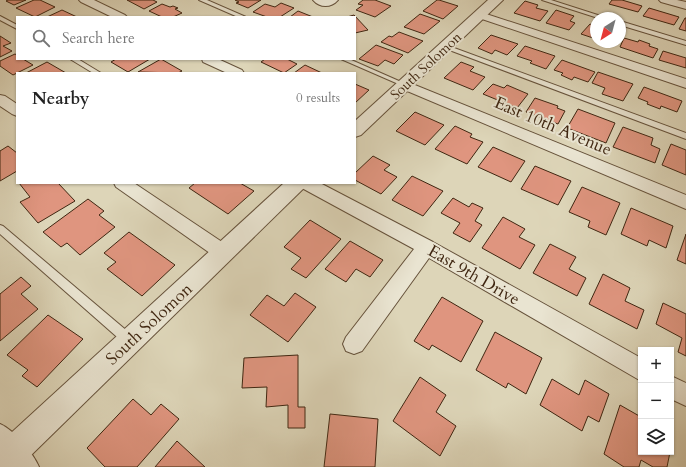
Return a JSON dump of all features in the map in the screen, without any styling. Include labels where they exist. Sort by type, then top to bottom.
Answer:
[{"type":"street","points":[[85,0],[119,16]]},
{"type":"street","name":"South Solomon","points":[[356,129],[406,85],[496,0]]},
{"type":"street","points":[[665,0],[686,6]]},
{"type":"street","points":[[480,15],[686,84]]},
{"type":"street","points":[[210,60],[236,72]]},
{"type":"street","name":"East 10th Avenue","points":[[406,85],[686,202]]},
{"type":"street","points":[[0,99],[16,110]]},
{"type":"street","points":[[123,184],[224,253]]},
{"type":"street","name":"South Solomon","points":[[10,455],[297,184]]},
{"type":"street","name":"East 9th Drive","points":[[300,184],[426,247],[638,368]]},
{"type":"street","points":[[354,344],[426,247]]},
{"type":"street","points":[[674,389],[686,395]]},
{"type":"lane","points":[[202,0],[241,16]]},
{"type":"lane","points":[[545,0],[590,14]]},
{"type":"lane","points":[[0,18],[16,26]]},
{"type":"lane","points":[[626,25],[686,43]]},
{"type":"lane","points":[[446,47],[686,136]]},
{"type":"lane","points":[[75,60],[96,72]]},
{"type":"lane","points":[[346,60],[406,85]]},
{"type":"lane","points":[[0,229],[130,341]]},
{"type":"building","points":[[26,0],[14,5],[6,1]]},
{"type":"building","points":[[34,0],[40,0],[55,7],[37,16],[33,16],[16,8]]},
{"type":"building","points":[[127,0],[153,0],[157,2],[144,9]]},
{"type":"building","points":[[235,0],[261,0],[248,8],[236,3],[239,2]]},
{"type":"building","points":[[363,0],[375,0],[391,6],[375,17],[356,10],[363,5],[358,4]]},
{"type":"building","points":[[437,0],[458,6],[443,19],[423,11]]},
{"type":"building","points":[[612,0],[622,0],[642,6],[638,12],[609,4]]},
{"type":"building","points":[[525,1],[538,5],[536,8],[548,11],[540,21],[514,13]]},
{"type":"building","points":[[281,3],[294,8],[282,16],[264,16],[253,12],[265,4],[275,7]]},
{"type":"building","points":[[162,4],[178,8],[175,9],[182,13],[175,16],[160,16],[149,11]]},
{"type":"building","points":[[649,8],[679,17],[674,25],[643,16]]},
{"type":"building","points":[[62,10],[75,16],[49,16]]},
{"type":"building","points":[[556,10],[574,16],[570,21],[575,23],[569,30],[546,23]]},
{"type":"building","points":[[298,11],[310,16],[291,16]]},
{"type":"building","points":[[420,14],[440,21],[424,34],[404,27]]},
{"type":"building","points":[[356,17],[368,30],[356,33]]},
{"type":"building","points":[[686,18],[686,31],[679,29]]},
{"type":"building","points":[[590,24],[590,37],[581,34]]},
{"type":"building","points":[[399,32],[423,41],[408,53],[381,42],[389,36],[392,37]]},
{"type":"building","points":[[491,35],[518,44],[507,55],[495,50],[492,54],[478,48]]},
{"type":"building","points":[[0,36],[11,43],[3,46],[12,51],[0,57]]},
{"type":"building","points":[[626,39],[638,42],[639,40],[658,49],[653,58],[623,48],[626,48]]},
{"type":"building","points":[[376,45],[403,55],[394,64],[385,60],[378,66],[359,59]]},
{"type":"building","points":[[525,46],[555,56],[546,69],[530,63],[532,61],[517,56]]},
{"type":"building","points":[[663,51],[686,58],[686,68],[659,60]]},
{"type":"building","points":[[15,54],[16,60],[25,60],[33,65],[16,72],[13,75],[0,66],[0,61]]},
{"type":"building","points":[[114,60],[148,60],[128,72],[111,62]]},
{"type":"building","points":[[159,60],[163,60],[182,71],[180,72],[138,72]]},
{"type":"building","points":[[264,60],[289,60],[297,64],[285,72],[282,72],[261,62]]},
{"type":"building","points":[[562,60],[595,72],[588,82],[574,77],[572,80],[561,75],[563,73],[554,70]]},
{"type":"building","points":[[47,62],[64,72],[28,72]]},
{"type":"building","points":[[461,62],[474,67],[470,71],[485,77],[473,90],[444,78]]},
{"type":"building","points":[[305,65],[320,72],[295,72]]},
{"type":"building","points":[[598,72],[633,84],[623,101],[602,94],[605,88],[592,83]]},
{"type":"building","points":[[356,84],[369,90],[356,102]]},
{"type":"building","points":[[493,84],[504,88],[507,85],[528,94],[517,108],[483,94]]},
{"type":"building","points":[[644,87],[682,101],[677,112],[661,106],[660,109],[647,104],[648,102],[638,98]]},
{"type":"building","points":[[535,98],[558,106],[557,108],[565,111],[558,124],[526,112]]},
{"type":"building","points":[[578,109],[615,123],[606,143],[567,128]]},
{"type":"building","points":[[415,112],[444,125],[425,145],[396,131]]},
{"type":"building","points":[[455,126],[472,134],[470,137],[483,142],[467,164],[435,149]]},
{"type":"building","points":[[623,127],[653,138],[651,145],[660,149],[655,163],[613,147]]},
{"type":"building","points":[[671,144],[686,150],[686,175],[662,165]]},
{"type":"building","points":[[8,146],[16,152],[16,172],[0,181],[0,151]]},
{"type":"building","points":[[493,147],[525,161],[511,182],[478,167]]},
{"type":"building","points":[[373,156],[390,165],[384,170],[397,177],[381,194],[356,181],[356,172]]},
{"type":"building","points":[[535,166],[571,181],[558,205],[521,189]]},
{"type":"building","points":[[412,176],[443,191],[423,216],[392,200]]},
{"type":"building","points":[[20,184],[59,184],[75,201],[38,223],[20,202],[30,197]]},
{"type":"building","points":[[194,184],[242,184],[254,191],[228,214],[189,188]]},
{"type":"building","points":[[582,187],[620,203],[606,235],[588,227],[590,221],[569,212]]},
{"type":"building","points":[[453,198],[469,207],[472,203],[483,208],[475,221],[482,225],[470,242],[453,233],[460,223],[441,213]]},
{"type":"building","points":[[88,199],[104,211],[99,215],[115,227],[80,255],[67,243],[61,247],[43,232]]},
{"type":"building","points":[[631,208],[673,226],[666,248],[649,240],[647,246],[621,234]]},
{"type":"building","points":[[503,217],[525,229],[519,237],[535,245],[520,269],[482,248]]},
{"type":"building","points":[[310,220],[341,239],[306,278],[291,269],[301,258],[284,247]]},
{"type":"building","points":[[129,232],[175,265],[142,296],[107,269],[116,262],[104,253]]},
{"type":"building","points":[[686,234],[686,264],[677,260]]},
{"type":"building","points":[[350,241],[383,260],[370,277],[356,269],[346,282],[325,269]]},
{"type":"building","points":[[550,244],[576,257],[569,269],[586,278],[577,296],[533,273]]},
{"type":"building","points":[[603,274],[630,288],[625,301],[644,310],[637,329],[589,304]]},
{"type":"building","points":[[21,277],[31,286],[21,294],[38,309],[0,341],[0,294]]},
{"type":"building","points":[[295,293],[316,307],[288,342],[250,315],[267,295],[284,306]]},
{"type":"building","points":[[442,297],[483,321],[461,362],[432,345],[429,350],[414,341]]},
{"type":"building","points":[[663,303],[686,314],[686,356],[678,352],[682,338],[656,324]]},
{"type":"building","points":[[48,315],[83,339],[37,387],[22,376],[28,370],[7,355]]},
{"type":"building","points":[[495,332],[542,358],[526,394],[508,383],[506,388],[476,370]]},
{"type":"building","points":[[298,355],[298,407],[305,407],[305,428],[288,428],[288,405],[266,407],[267,387],[242,388],[244,358]]},
{"type":"building","points":[[420,377],[446,395],[436,412],[456,426],[440,456],[393,421]]},
{"type":"building","points":[[552,379],[579,395],[585,380],[609,394],[599,422],[588,416],[582,431],[540,405]]},
{"type":"building","points":[[133,399],[151,415],[161,404],[179,419],[137,467],[105,467],[87,448]]},
{"type":"building","points":[[620,405],[638,415],[638,455],[669,455],[667,467],[653,467],[641,460],[639,467],[624,467],[604,454]]},
{"type":"building","points":[[330,414],[378,419],[375,467],[324,467]]},
{"type":"building","points":[[177,441],[205,467],[155,467]]}]
